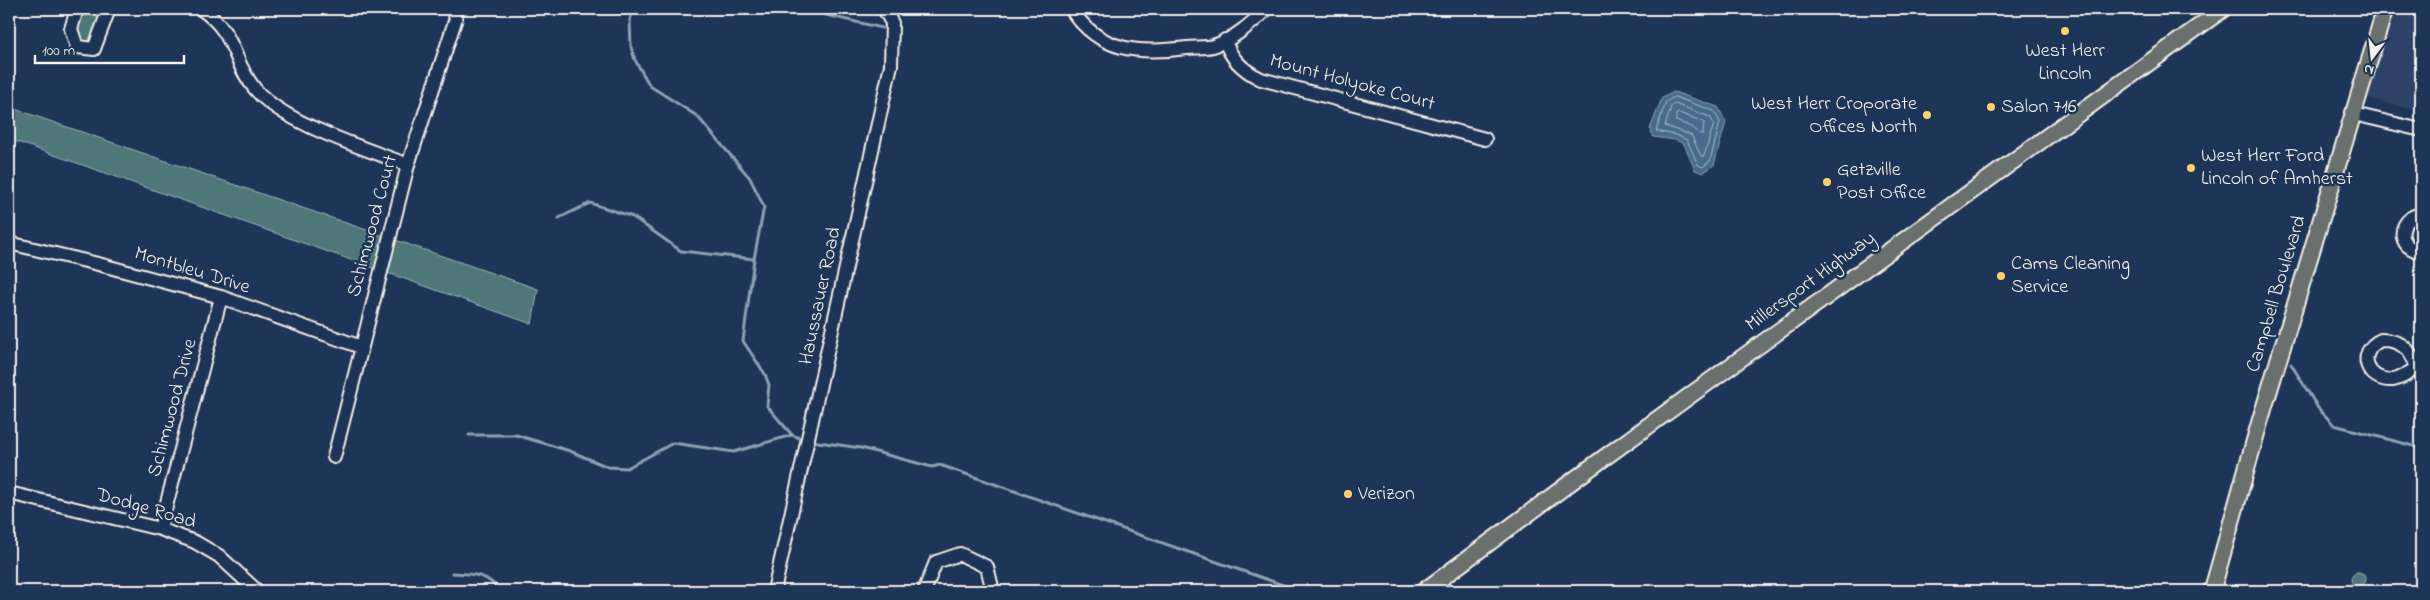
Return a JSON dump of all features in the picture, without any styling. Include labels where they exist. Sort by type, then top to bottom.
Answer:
[{"type":"main road","name":"Millersport Highway","points":[[1424,591],[1590,468],[2223,9]]},
{"type":"main road","name":"Campbell Boulevard","points":[[2212,591],[2260,421],[2385,9]]},
{"type":"street","points":[[77,9],[71,29],[77,47],[94,49],[109,9]]},
{"type":"street","points":[[201,9],[220,24],[228,34],[242,72],[268,102],[298,121],[408,165]]},
{"type":"street","name":"Schimwood Court","points":[[334,457],[408,165],[456,18],[453,9]]},
{"type":"street","name":"Haussauer Road","points":[[774,591],[891,65],[892,23],[884,9]]},
{"type":"street","points":[[1071,9],[1095,34],[1119,47],[1136,51],[1154,52],[1213,46],[1256,19],[1267,9]]},
{"type":"street","name":"Mount Holyoke Court","points":[[1225,40],[1228,51],[1244,69],[1261,79],[1486,139]]},
{"type":"street","points":[[2354,114],[2421,130]]},
{"type":"street","points":[[2421,214],[2407,220],[2403,228],[2402,238],[2408,246],[2421,253]]},
{"type":"street","name":"Montbleu Drive","points":[[9,243],[98,264],[221,297],[361,347]]},
{"type":"street","name":"Schimwood Drive","points":[[160,530],[221,297]]},
{"type":"street","name":"Dodge Road","points":[[9,493],[160,530],[208,548],[257,591]]},
{"type":"street","points":[[926,591],[925,589],[936,562],[960,554],[987,567],[993,591]]},
{"type":"shaded area","points":[[2394,9],[2421,9],[2421,112],[2368,98]]},
{"type":"green space","points":[[83,9],[102,9],[99,25],[93,39],[84,45],[77,33]]},
{"type":"green space","points":[[9,107],[538,289],[532,324],[9,139]]},
{"type":"green space","points":[[2355,572],[2361,572],[2365,579],[2361,586],[2355,586],[2351,582],[2351,576]]},
{"type":"water","points":[[1674,92],[1718,107],[1726,122],[1714,165],[1703,173],[1695,170],[1684,144],[1675,140],[1653,137],[1650,129],[1662,98]]},
{"type":"waterway","points":[[633,9],[630,20],[631,47],[635,60],[650,86],[697,116],[750,178],[764,207],[754,259],[743,341],[765,374],[769,385],[767,406],[792,435],[805,440]]},
{"type":"waterway","points":[[818,9],[826,15],[882,28]]},
{"type":"waterway","points":[[559,218],[590,203],[633,217],[681,251],[754,259]]},
{"type":"waterway","points":[[2291,364],[2318,408],[2334,425],[2421,448]]},
{"type":"waterway","points":[[469,435],[516,435],[570,451],[608,467],[627,468],[673,443],[734,452],[792,435]]},
{"type":"waterway","points":[[811,441],[861,448],[932,467],[940,465],[1300,591]]},
{"type":"waterway","points":[[452,573],[472,574],[484,578],[495,585],[499,591]]},
{"type":"place","name":"West Herr Lincoln","points":[[2065,31]]},
{"type":"place","name":"Salon 716","points":[[1991,107]]},
{"type":"place","name":"West Herr Croporate Offices North","points":[[1927,115]]},
{"type":"place","name":"West Herr Ford Lincoln of Amherst","points":[[2191,168]]},
{"type":"place","name":"Getzville Post Office","points":[[1827,182]]},
{"type":"place","name":"Cams Cleaning Service","points":[[2001,276]]},
{"type":"place","name":"Verizon","points":[[1348,494]]}]
